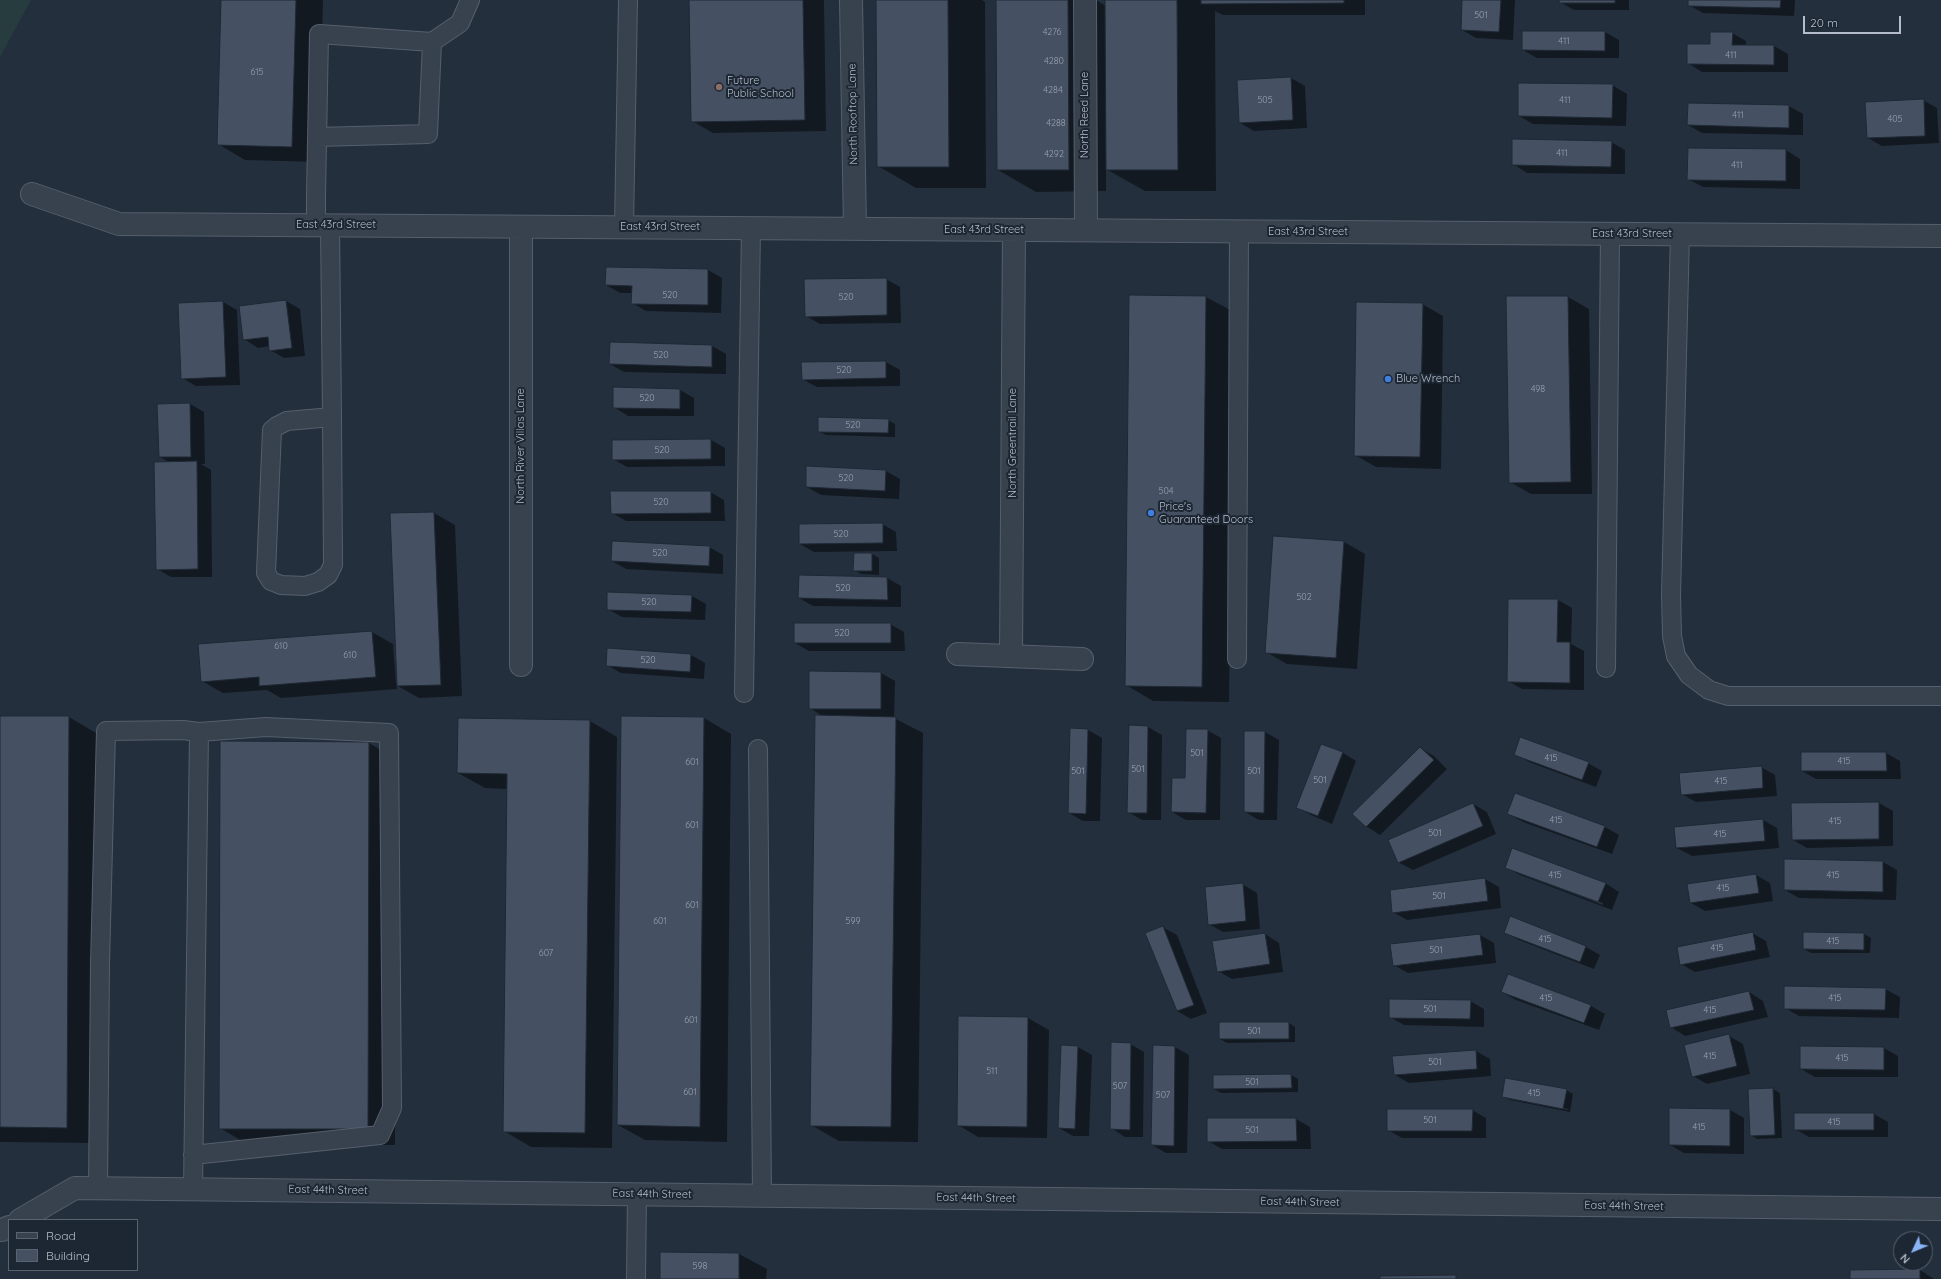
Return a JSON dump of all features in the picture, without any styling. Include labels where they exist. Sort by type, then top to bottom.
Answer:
[{"type":"street","name":"North Rooftop Lane","points":[[851,0],[855,229]]},
{"type":"street","name":"North Reed Lane","points":[[1086,0],[1086,230]]},
{"type":"street","name":"East 43rd Street","points":[[32,194],[119,224],[1941,236]]},
{"type":"street","name":"North River Villas Lane","points":[[521,227],[521,665]]},
{"type":"street","name":"North Greentrail Lane","points":[[1011,656],[1014,230]]},
{"type":"street","points":[[958,654],[1082,659]]},
{"type":"street","name":"East 44th Street","points":[[20,1219],[75,1188],[1941,1209]]},
{"type":"lane","points":[[332,417],[287,421],[272,430],[266,573],[271,581],[281,585],[305,586],[318,582],[328,575],[333,565],[332,417],[323,225],[317,137],[319,34],[432,42],[460,23],[470,0]]},
{"type":"lane","points":[[624,227],[628,0]]},
{"type":"lane","points":[[317,137],[428,134],[432,42]]},
{"type":"lane","points":[[744,693],[752,228]]},
{"type":"lane","points":[[1237,659],[1239,231]]},
{"type":"lane","points":[[1606,668],[1610,234]]},
{"type":"lane","points":[[1680,234],[1671,595],[1672,636],[1676,656],[1689,675],[1709,690],[1728,696],[1941,696]]},
{"type":"lane","points":[[98,1188],[100,963],[106,730],[199,732],[266,727],[389,733],[392,1108],[380,1135],[193,1155]]},
{"type":"lane","points":[[193,1189],[199,732]]},
{"type":"lane","points":[[758,749],[762,1195]]},
{"type":"lane","points":[[636,1279],[637,1194]]},
{"type":"green space","points":[[0,0],[31,0],[0,57]]},
{"type":"building","points":[[221,0],[296,0],[292,147],[217,145]]},
{"type":"building","points":[[689,0],[803,0],[805,120],[691,122]]},
{"type":"building","points":[[876,0],[948,0],[949,167],[877,167]]},
{"type":"building","points":[[996,0],[1068,0],[1069,170],[997,170]]},
{"type":"building","points":[[1105,0],[1177,0],[1178,170],[1106,170]]},
{"type":"building","points":[[1201,0],[1344,0],[1344,3],[1201,4]]},
{"type":"building","points":[[1462,0],[1501,0],[1499,32],[1461,30]]},
{"type":"building","points":[[1559,0],[1615,0],[1615,3],[1559,3]]},
{"type":"building","points":[[1688,0],[1781,0],[1780,8],[1688,6]]},
{"type":"building","points":[[1522,31],[1605,31],[1605,51],[1522,50]]},
{"type":"building","points":[[1710,32],[1733,32],[1732,45],[1774,45],[1774,65],[1687,64],[1687,44],[1710,44]]},
{"type":"building","points":[[1291,77],[1293,120],[1239,123],[1237,80]]},
{"type":"building","points":[[1518,83],[1613,84],[1612,118],[1518,116]]},
{"type":"building","points":[[1924,99],[1925,136],[1867,138],[1865,102]]},
{"type":"building","points":[[1688,103],[1789,105],[1789,128],[1687,125]]},
{"type":"building","points":[[1512,139],[1612,141],[1611,167],[1512,165]]},
{"type":"building","points":[[1688,148],[1786,149],[1786,181],[1687,180]]},
{"type":"building","points":[[606,267],[708,269],[708,305],[631,304],[632,286],[605,285]]},
{"type":"building","points":[[887,278],[887,315],[805,317],[804,279]]},
{"type":"building","points":[[1129,295],[1206,296],[1202,687],[1125,686]]},
{"type":"building","points":[[1506,296],[1568,296],[1571,482],[1509,483]]},
{"type":"building","points":[[286,300],[292,348],[269,351],[268,337],[243,340],[239,306]]},
{"type":"building","points":[[223,301],[226,377],[181,379],[178,303]]},
{"type":"building","name":"Blue Wrench","points":[[1356,302],[1423,303],[1420,457],[1354,456]]},
{"type":"building","points":[[610,342],[712,345],[712,367],[609,364]]},
{"type":"building","points":[[886,361],[886,378],[802,380],[801,362]]},
{"type":"building","points":[[613,387],[680,389],[680,409],[613,408]]},
{"type":"building","points":[[190,403],[191,457],[159,457],[157,404]]},
{"type":"building","points":[[818,417],[889,419],[888,433],[818,432]]},
{"type":"building","points":[[711,439],[711,459],[612,460],[612,440]]},
{"type":"building","points":[[197,461],[198,569],[156,570],[154,462]]},
{"type":"building","points":[[806,466],[886,470],[885,491],[806,487]]},
{"type":"building","points":[[610,491],[711,491],[711,513],[611,514]]},
{"type":"building","points":[[434,512],[441,685],[397,686],[390,513]]},
{"type":"building","points":[[883,523],[883,543],[799,544],[799,524]]},
{"type":"building","points":[[1273,536],[1344,541],[1336,658],[1265,653]]},
{"type":"building","points":[[612,541],[710,546],[709,566],[611,561]]},
{"type":"building","points":[[854,553],[872,553],[872,571],[853,571]]},
{"type":"building","points":[[799,575],[887,577],[888,600],[798,598]]},
{"type":"building","points":[[607,592],[692,595],[691,612],[607,610]]},
{"type":"building","points":[[1508,599],[1558,599],[1557,642],[1570,642],[1570,683],[1507,682]]},
{"type":"building","points":[[794,623],[891,623],[891,643],[794,643]]},
{"type":"building","points":[[372,631],[376,677],[259,686],[259,677],[201,682],[198,644]]},
{"type":"building","points":[[607,648],[691,654],[690,672],[606,666]]},
{"type":"building","points":[[809,671],[881,672],[881,709],[809,709]]},
{"type":"building","points":[[815,715],[896,717],[891,1127],[810,1126]]},
{"type":"building","points":[[0,716],[69,716],[67,1128],[0,1127]]},
{"type":"building","points":[[621,716],[704,717],[700,1127],[617,1125]]},
{"type":"building","points":[[458,718],[590,720],[585,1133],[503,1132],[507,774],[457,773]]},
{"type":"building","points":[[1129,725],[1148,726],[1147,813],[1127,813]]},
{"type":"building","points":[[1070,728],[1088,729],[1086,814],[1068,813]]},
{"type":"building","points":[[1186,729],[1208,729],[1206,813],[1171,812],[1172,778],[1185,778]]},
{"type":"building","points":[[1244,731],[1265,731],[1264,813],[1244,812]]},
{"type":"building","points":[[1520,737],[1589,762],[1582,780],[1514,755]]},
{"type":"building","points":[[220,741],[369,742],[368,1129],[219,1129]]},
{"type":"building","points":[[1321,744],[1343,752],[1318,816],[1296,808]]},
{"type":"building","points":[[1420,747],[1434,760],[1366,827],[1352,814]]},
{"type":"building","points":[[1801,752],[1886,752],[1887,771],[1801,771]]},
{"type":"building","points":[[1762,766],[1763,788],[1681,795],[1679,773]]},
{"type":"building","points":[[1515,793],[1605,826],[1597,847],[1507,814]]},
{"type":"building","points":[[1879,802],[1879,839],[1792,840],[1791,803]]},
{"type":"building","points":[[1473,803],[1483,826],[1398,863],[1388,840]]},
{"type":"building","points":[[1763,819],[1765,841],[1676,848],[1674,827]]},
{"type":"building","points":[[1512,848],[1606,883],[1598,902],[1505,868]]},
{"type":"building","points":[[1784,859],[1883,861],[1883,892],[1784,890]]},
{"type":"building","points":[[1756,874],[1759,893],[1690,903],[1687,884]]},
{"type":"building","points":[[1485,878],[1488,901],[1392,913],[1390,890]]},
{"type":"building","points":[[1243,883],[1246,921],[1208,925],[1205,887]]},
{"type":"building","points":[[1510,916],[1586,946],[1580,962],[1504,933]]},
{"type":"building","points":[[1163,926],[1194,1005],[1177,1011],[1145,933]]},
{"type":"building","points":[[1753,932],[1756,950],[1680,965],[1677,947]]},
{"type":"building","points":[[1803,932],[1864,933],[1864,950],[1803,949]]},
{"type":"building","points":[[1265,933],[1270,964],[1217,972],[1212,941]]},
{"type":"building","points":[[1480,934],[1483,955],[1393,966],[1390,944]]},
{"type":"building","points":[[1508,974],[1591,1005],[1584,1023],[1501,992]]},
{"type":"building","points":[[1784,986],[1886,988],[1885,1010],[1784,1009]]},
{"type":"building","points":[[1749,991],[1754,1010],[1670,1028],[1666,1010]]},
{"type":"building","points":[[1389,999],[1471,1000],[1470,1019],[1389,1018]]},
{"type":"building","points":[[958,1016],[1028,1017],[1027,1127],[957,1126]]},
{"type":"building","points":[[1219,1022],[1289,1022],[1289,1039],[1219,1039]]},
{"type":"building","points":[[1729,1034],[1737,1066],[1692,1077],[1684,1045]]},
{"type":"building","points":[[1111,1042],[1131,1043],[1130,1130],[1110,1129]]},
{"type":"building","points":[[1061,1045],[1078,1046],[1075,1129],[1058,1128]]},
{"type":"building","points":[[1153,1045],[1175,1046],[1174,1146],[1151,1145]]},
{"type":"building","points":[[1800,1046],[1884,1047],[1884,1070],[1800,1069]]},
{"type":"building","points":[[1476,1050],[1477,1069],[1394,1075],[1392,1056]]},
{"type":"building","points":[[1291,1074],[1292,1088],[1213,1089],[1213,1075]]},
{"type":"building","points":[[1505,1078],[1567,1089],[1563,1109],[1502,1097]]},
{"type":"building","points":[[1773,1088],[1775,1135],[1750,1136],[1748,1089]]},
{"type":"building","points":[[1669,1108],[1730,1109],[1730,1146],[1669,1145]]},
{"type":"building","points":[[1387,1109],[1473,1109],[1472,1131],[1387,1131]]},
{"type":"building","points":[[1794,1113],[1874,1113],[1874,1130],[1794,1130]]},
{"type":"building","points":[[1207,1118],[1296,1118],[1297,1141],[1207,1142]]},
{"type":"building","points":[[660,1252],[739,1253],[739,1279],[660,1279]]},
{"type":"building","points":[[1893,1269],[1893,1271],[1920,1271],[1920,1279],[1850,1279],[1850,1270]]},
{"type":"building","points":[[1456,1275],[1456,1279],[1380,1279],[1380,1276]]},
{"type":"place","name":"Future Public School","points":[[719,87]]},
{"type":"place","name":"Blue Wrench","points":[[1388,379]]},
{"type":"place","name":"Price's Guaranteed Doors","points":[[1151,513]]}]
